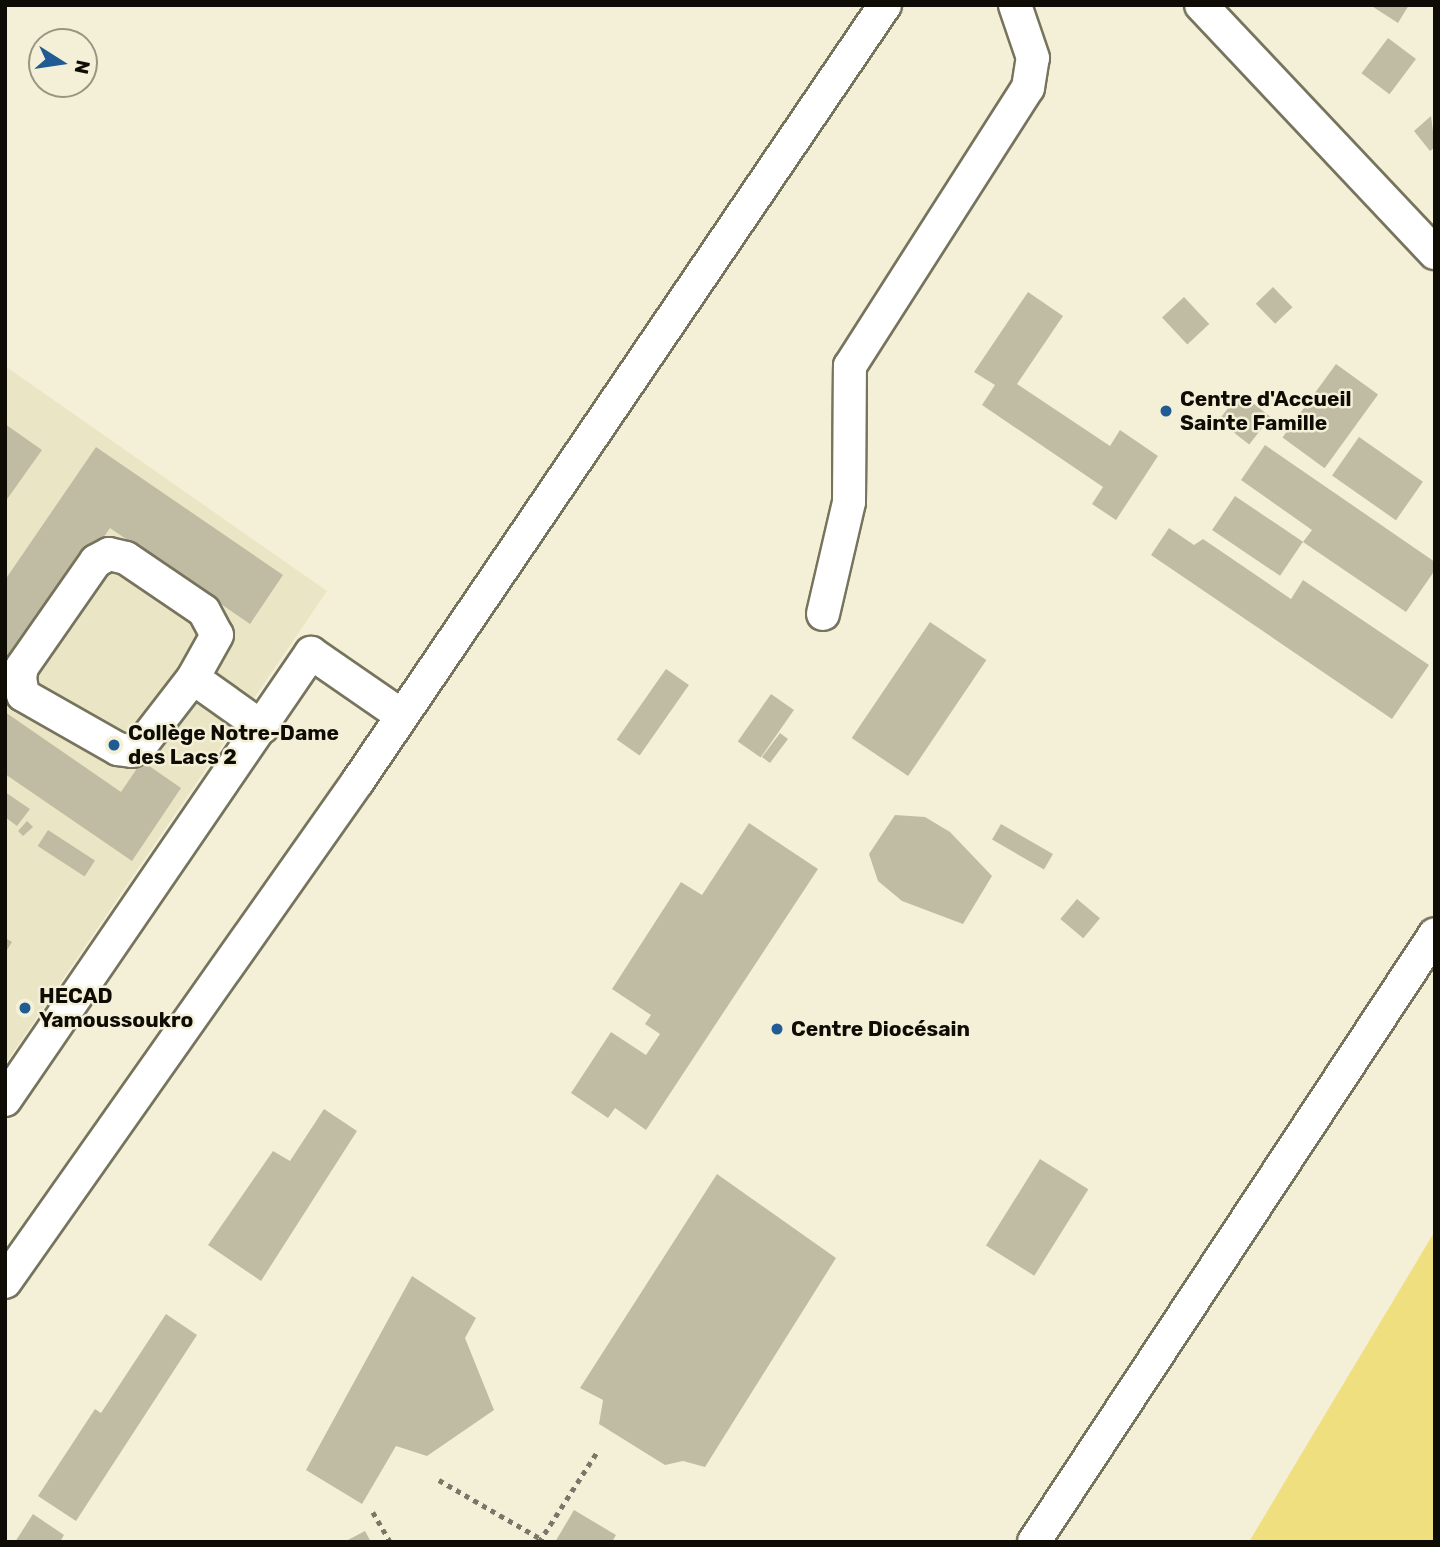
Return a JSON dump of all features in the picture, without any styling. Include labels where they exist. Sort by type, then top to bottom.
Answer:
[{"type":"street","points":[[5,1282],[401,715],[885,5]]},
{"type":"street","points":[[823,614],[849,502],[850,366],[1028,88],[1033,58],[1015,5]]},
{"type":"street","points":[[1201,5],[1435,253]]},
{"type":"street","points":[[108,554],[126,558],[204,611],[213,623],[217,635],[193,678],[142,744],[132,751],[118,749],[23,695],[20,678],[22,667],[96,561],[108,554]]},
{"type":"street","points":[[5,1100],[312,653],[401,715]]},
{"type":"street","points":[[193,678],[262,727]]},
{"type":"street","points":[[1034,1542],[1435,934]]},
{"type":"path","points":[[439,1480],[540,1540],[597,1452]]},
{"type":"path","points":[[373,1512],[390,1542]]},
{"type":"shaded area","name":"Collège Notre-Dame des Lacs 2","points":[[5,366],[327,591],[5,1064]]},
{"type":"shaded area","points":[[1435,1231],[1435,1542],[1249,1542],[1299,1458]]},
{"type":"building","points":[[1370,5],[1409,5],[1398,23]]},
{"type":"building","points":[[1388,38],[1416,59],[1389,94],[1362,73]]},
{"type":"building","points":[[1431,116],[1435,147],[1430,151],[1414,131]]},
{"type":"building","points":[[1273,287],[1292,307],[1275,324],[1256,304]]},
{"type":"building","points":[[1028,292],[1063,316],[1017,384],[1110,446],[1120,430],[1158,456],[1116,520],[1092,504],[1103,487],[982,405],[995,385],[974,372]]},
{"type":"building","points":[[1184,297],[1209,324],[1187,345],[1162,317]]},
{"type":"building","points":[[1336,364],[1378,395],[1325,468],[1283,438]]},
{"type":"building","points":[[1240,393],[1271,417],[1249,445],[1218,421]]},
{"type":"building","points":[[5,424],[42,450],[5,502]]},
{"type":"building","points":[[1359,437],[1423,482],[1396,520],[1332,476]]},
{"type":"building","points":[[1265,445],[1435,562],[1435,570],[1406,612],[1303,542],[1312,530],[1241,480]]},
{"type":"building","points":[[96,447],[283,575],[250,624],[110,528],[5,680],[5,580]]},
{"type":"building","points":[[1235,496],[1303,542],[1280,576],[1212,530]]},
{"type":"building","points":[[1169,528],[1194,545],[1203,539],[1291,599],[1303,580],[1429,665],[1392,719],[1151,555]]},
{"type":"building","points":[[930,622],[986,660],[908,776],[852,738]]},
{"type":"building","points":[[666,669],[689,685],[640,756],[617,739]]},
{"type":"building","points":[[771,694],[794,710],[761,758],[738,742]]},
{"type":"building","points":[[5,712],[121,792],[142,761],[181,788],[132,861],[5,774]]},
{"type":"building","points":[[780,733],[788,739],[770,763],[762,757]]},
{"type":"building","points":[[5,792],[30,809],[17,826],[5,817]]},
{"type":"building","points":[[895,815],[925,817],[950,832],[992,876],[963,924],[902,901],[878,881],[869,854]]},
{"type":"building","points":[[27,821],[33,827],[23,836],[18,831]]},
{"type":"building","points":[[749,823],[818,869],[646,1130],[615,1108],[608,1118],[571,1093],[611,1032],[646,1055],[660,1034],[645,1024],[651,1015],[612,989],[681,882],[702,895]]},
{"type":"building","points":[[1001,824],[1053,854],[1044,870],[992,840]]},
{"type":"building","points":[[48,830],[95,860],[85,876],[38,846]]},
{"type":"building","points":[[1077,899],[1100,918],[1083,938],[1060,919]]},
{"type":"building","points":[[5,938],[12,942],[5,953]]},
{"type":"building","points":[[324,1109],[357,1131],[261,1281],[208,1245],[273,1151],[290,1161]]},
{"type":"building","points":[[1040,1159],[1088,1189],[1034,1276],[986,1246]]},
{"type":"building","points":[[717,1174],[836,1258],[705,1467],[683,1461],[665,1465],[599,1424],[603,1400],[580,1388]]},
{"type":"building","points":[[412,1276],[476,1318],[465,1338],[494,1410],[427,1456],[396,1446],[362,1504],[306,1470]]},
{"type":"building","points":[[166,1314],[197,1335],[76,1521],[38,1496],[95,1409],[101,1413]]},
{"type":"building","points":[[574,1510],[616,1535],[612,1542],[555,1542]]},
{"type":"building","points":[[33,1514],[64,1535],[60,1542],[15,1542]]},
{"type":"building","points":[[365,1531],[371,1542],[344,1542]]},
{"type":"place","name":"Centre d'Accueil Sainte Famille","points":[[1166,411]]},
{"type":"place","name":"Collège Notre-Dame des Lacs 2","points":[[114,745]]},
{"type":"place","name":"HECAD Yamoussoukro","points":[[25,1008]]},
{"type":"place","name":"Centre Diocésain","points":[[777,1029]]}]
